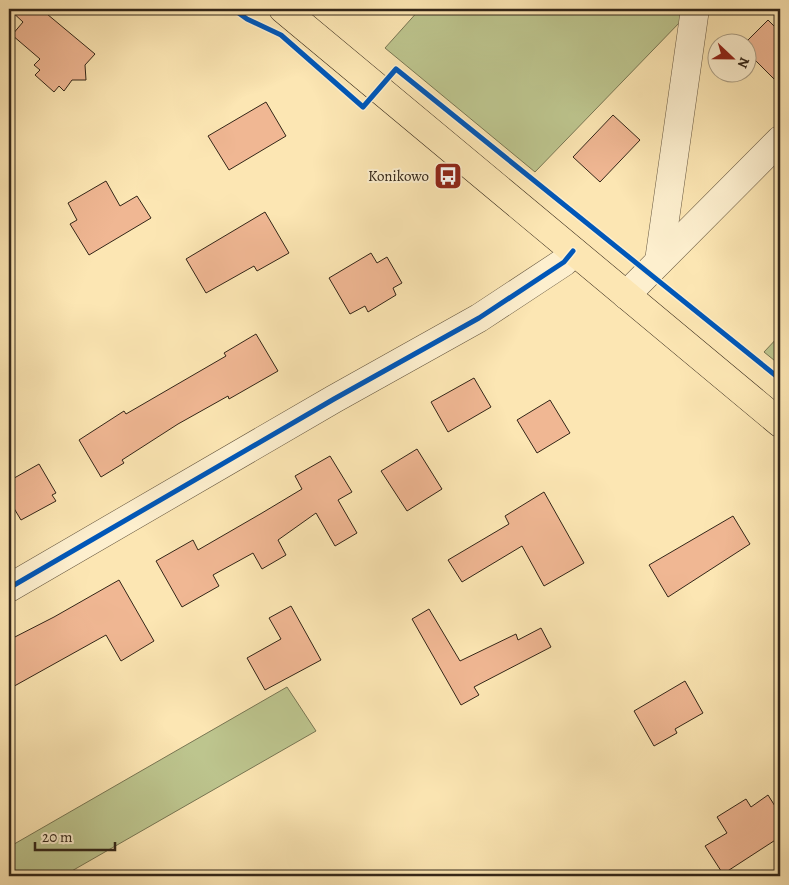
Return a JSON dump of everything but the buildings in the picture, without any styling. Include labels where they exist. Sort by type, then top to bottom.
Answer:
[{"type":"main road","points":[[283,9],[780,423]]},
{"type":"street","points":[[659,260],[695,9]]},
{"type":"street","points":[[626,295],[780,140]]},
{"type":"street","points":[[9,588],[334,399],[479,318],[564,262],[573,251]]},
{"type":"green space","points":[[420,9],[683,9],[681,21],[535,172],[385,48]]},
{"type":"green space","points":[[780,335],[780,365],[764,352]]},
{"type":"green space","points":[[287,687],[316,731],[63,876],[9,876],[9,847]]},
{"type":"cycle path","points":[[233,9],[247,19],[281,35],[363,107],[396,69],[780,379]]},
{"type":"cycle path","points":[[9,588],[334,399],[479,318],[564,262],[573,251]]},
{"type":"place","name":"Konikowo","points":[[448,176]]}]
